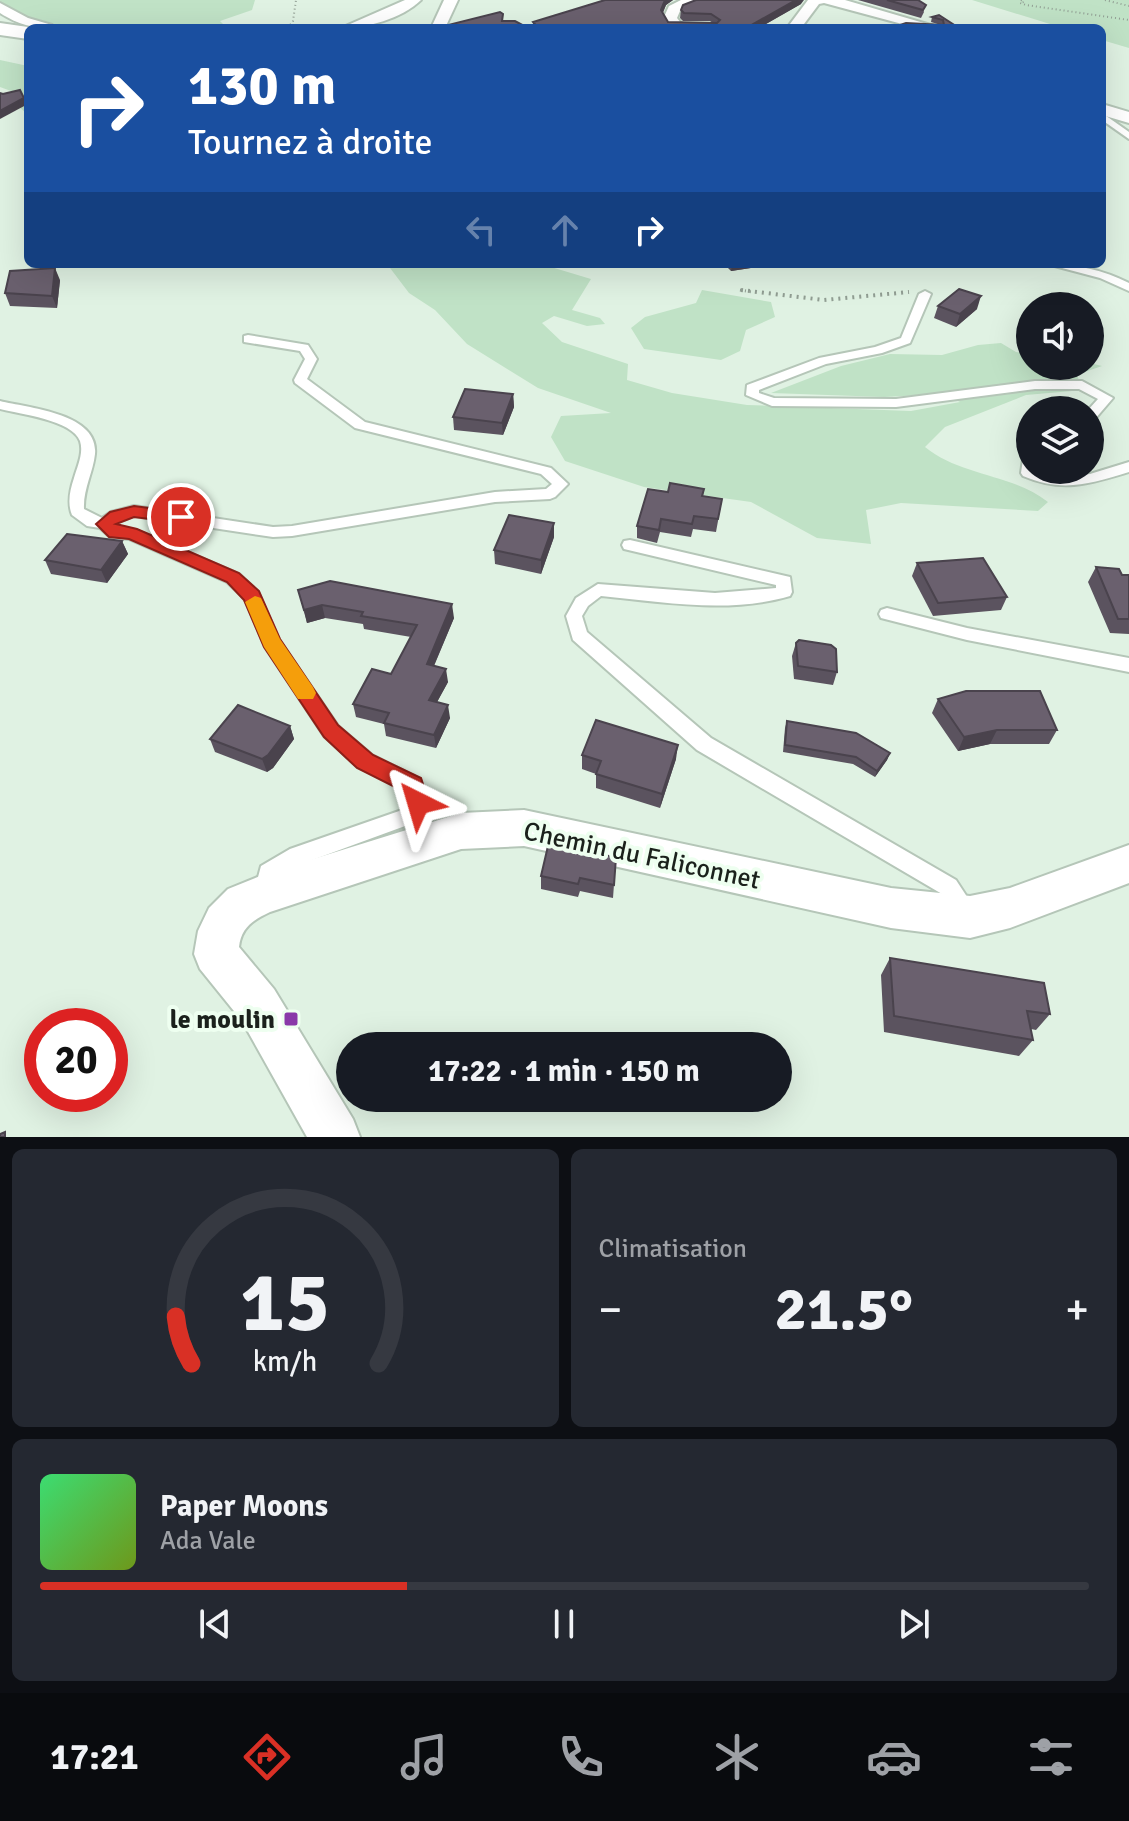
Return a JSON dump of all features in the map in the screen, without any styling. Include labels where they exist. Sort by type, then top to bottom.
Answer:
[{"type":"street","points":[[359,24],[400,9],[414,0]]},
{"type":"street","points":[[440,24],[451,0]]},
{"type":"street","points":[[676,24],[670,19],[674,9],[692,0]]},
{"type":"street","points":[[797,24],[815,0],[820,0]]},
{"type":"street","points":[[829,0],[919,24]]},
{"type":"street","points":[[0,7],[33,24]]},
{"type":"street","points":[[0,29],[24,32]]},
{"type":"street","points":[[1106,113],[1129,118]]},
{"type":"street","name":"Chemin du Faliconnet","points":[[335,1137],[258,1005],[216,954],[218,930],[237,905],[265,894],[461,831],[524,828],[891,908],[970,917],[1010,908],[1129,864]]},
{"type":"lane","points":[[1106,115],[1129,136]]},
{"type":"lane","points":[[1072,268],[1104,275],[1129,288]]},
{"type":"lane","points":[[925,294],[906,340],[878,350],[823,361],[752,388],[753,395],[772,402],[896,403],[1035,385],[1082,385],[1102,396]]},
{"type":"lane","points":[[104,524],[116,516],[134,511],[273,532],[303,530],[495,497],[550,494],[561,484],[546,471],[360,425],[300,380],[311,359],[304,348],[248,339]]},
{"type":"lane","points":[[0,405],[58,418],[78,430],[87,440],[89,449],[75,496],[77,511],[115,533],[131,534],[233,578],[252,596],[271,642],[331,731],[365,761],[413,785],[418,803],[409,816],[297,856],[268,873],[265,894]]},
{"type":"lane","points":[[1104,474],[1129,467]]},
{"type":"lane","points":[[630,545],[784,581],[784,592],[757,599],[598,590],[582,602],[574,616],[579,635],[704,744],[949,887],[970,917]]},
{"type":"lane","points":[[887,614],[967,634],[1129,665]]},
{"type":"path","points":[[291,24],[296,0]]},
{"type":"path","points":[[1021,0],[1024,2],[1020,3],[1026,5],[1129,20]]},
{"type":"path","points":[[1105,0],[1129,6]]},
{"type":"path","points":[[740,290],[825,303],[864,301],[911,291],[925,294]]},
{"type":"green space","points":[[0,0],[255,0],[252,10],[220,21],[223,24],[37,24],[0,4]]},
{"type":"green space","points":[[972,0],[1129,0],[1129,48],[1106,41],[1106,24],[1050,24]]},
{"type":"green space","points":[[0,60],[24,65],[24,111],[15,103],[22,95],[0,87]]},
{"type":"green space","points":[[390,268],[554,268],[591,279],[572,310],[600,318],[605,324],[587,326],[554,316],[542,323],[562,342],[628,364],[627,380],[672,393],[747,405],[911,411],[960,402],[943,394],[884,397],[771,393],[841,366],[890,354],[942,355],[978,345],[1001,343],[1016,352],[1016,380],[1080,381],[1072,391],[1016,396],[1016,399],[945,427],[925,447],[954,464],[1034,493],[1048,502],[1038,511],[901,503],[866,510],[871,544],[817,538],[751,502],[644,487],[565,461],[551,437],[561,416],[611,413],[538,388],[467,344],[435,310],[409,293]]},
{"type":"green space","points":[[702,290],[771,302],[775,317],[746,330],[740,351],[721,360],[644,349],[631,328],[645,317],[696,303]]},
{"type":"building","points":[[605,0],[665,0],[661,10],[668,22],[717,23],[720,20],[711,14],[684,13],[681,10],[683,5],[696,0],[796,0],[753,24],[533,22]]},
{"type":"building","points":[[887,0],[918,0],[926,5],[923,10]]},
{"type":"building","points":[[500,12],[503,14],[502,21],[521,24],[452,24]]},
{"type":"building","points":[[939,15],[953,24],[944,24],[943,20],[932,17]]},
{"type":"building","points":[[20,90],[24,98],[0,111],[0,93]]},
{"type":"building","points":[[55,268],[52,296],[5,293],[10,271]]},
{"type":"building","points":[[959,289],[981,296],[960,314],[938,306]]},
{"type":"building","points":[[465,389],[513,394],[502,423],[453,417]]},
{"type":"building","points":[[670,483],[704,489],[702,496],[722,499],[718,519],[694,516],[692,524],[661,519],[659,530],[637,526],[648,489],[668,492]]},
{"type":"building","points":[[509,515],[554,523],[541,560],[494,550]]},
{"type":"building","points":[[67,534],[122,541],[101,570],[45,560]]},
{"type":"building","points":[[983,558],[1007,597],[938,603],[917,563]]},
{"type":"building","points":[[1096,567],[1119,569],[1122,575],[1129,575],[1129,619],[1118,619]]},
{"type":"building","points":[[330,581],[452,604],[427,664],[446,669],[429,700],[448,705],[434,735],[384,723],[389,713],[353,704],[372,669],[391,674],[417,625],[361,616],[363,612],[322,605],[304,610],[298,590]]},
{"type":"building","points":[[799,640],[831,645],[836,649],[837,672],[798,666],[796,643]]},
{"type":"building","points":[[966,691],[1040,691],[1057,730],[997,730],[964,737],[938,699]]},
{"type":"building","points":[[238,705],[290,726],[262,759],[210,739]]},
{"type":"building","points":[[596,720],[678,745],[662,794],[596,774],[601,761],[582,755]]},
{"type":"building","points":[[787,721],[856,733],[890,753],[877,771],[856,757],[785,745]]},
{"type":"building","points":[[548,846],[616,857],[614,885],[580,878],[578,884],[541,876]]},
{"type":"building","points":[[890,958],[1044,983],[1050,1014],[1027,1011],[1033,1040],[894,1016]]},
{"type":"slow traffic","points":[[255,602],[271,642],[306,693]]},
{"type":"place","name":"le moulin","points":[[291,1019]]},
{"type":"route","points":[[181,517],[134,511],[116,516],[104,524],[115,533],[131,534],[233,578],[252,596],[271,642],[331,731],[365,761],[413,785],[418,803]]}]
